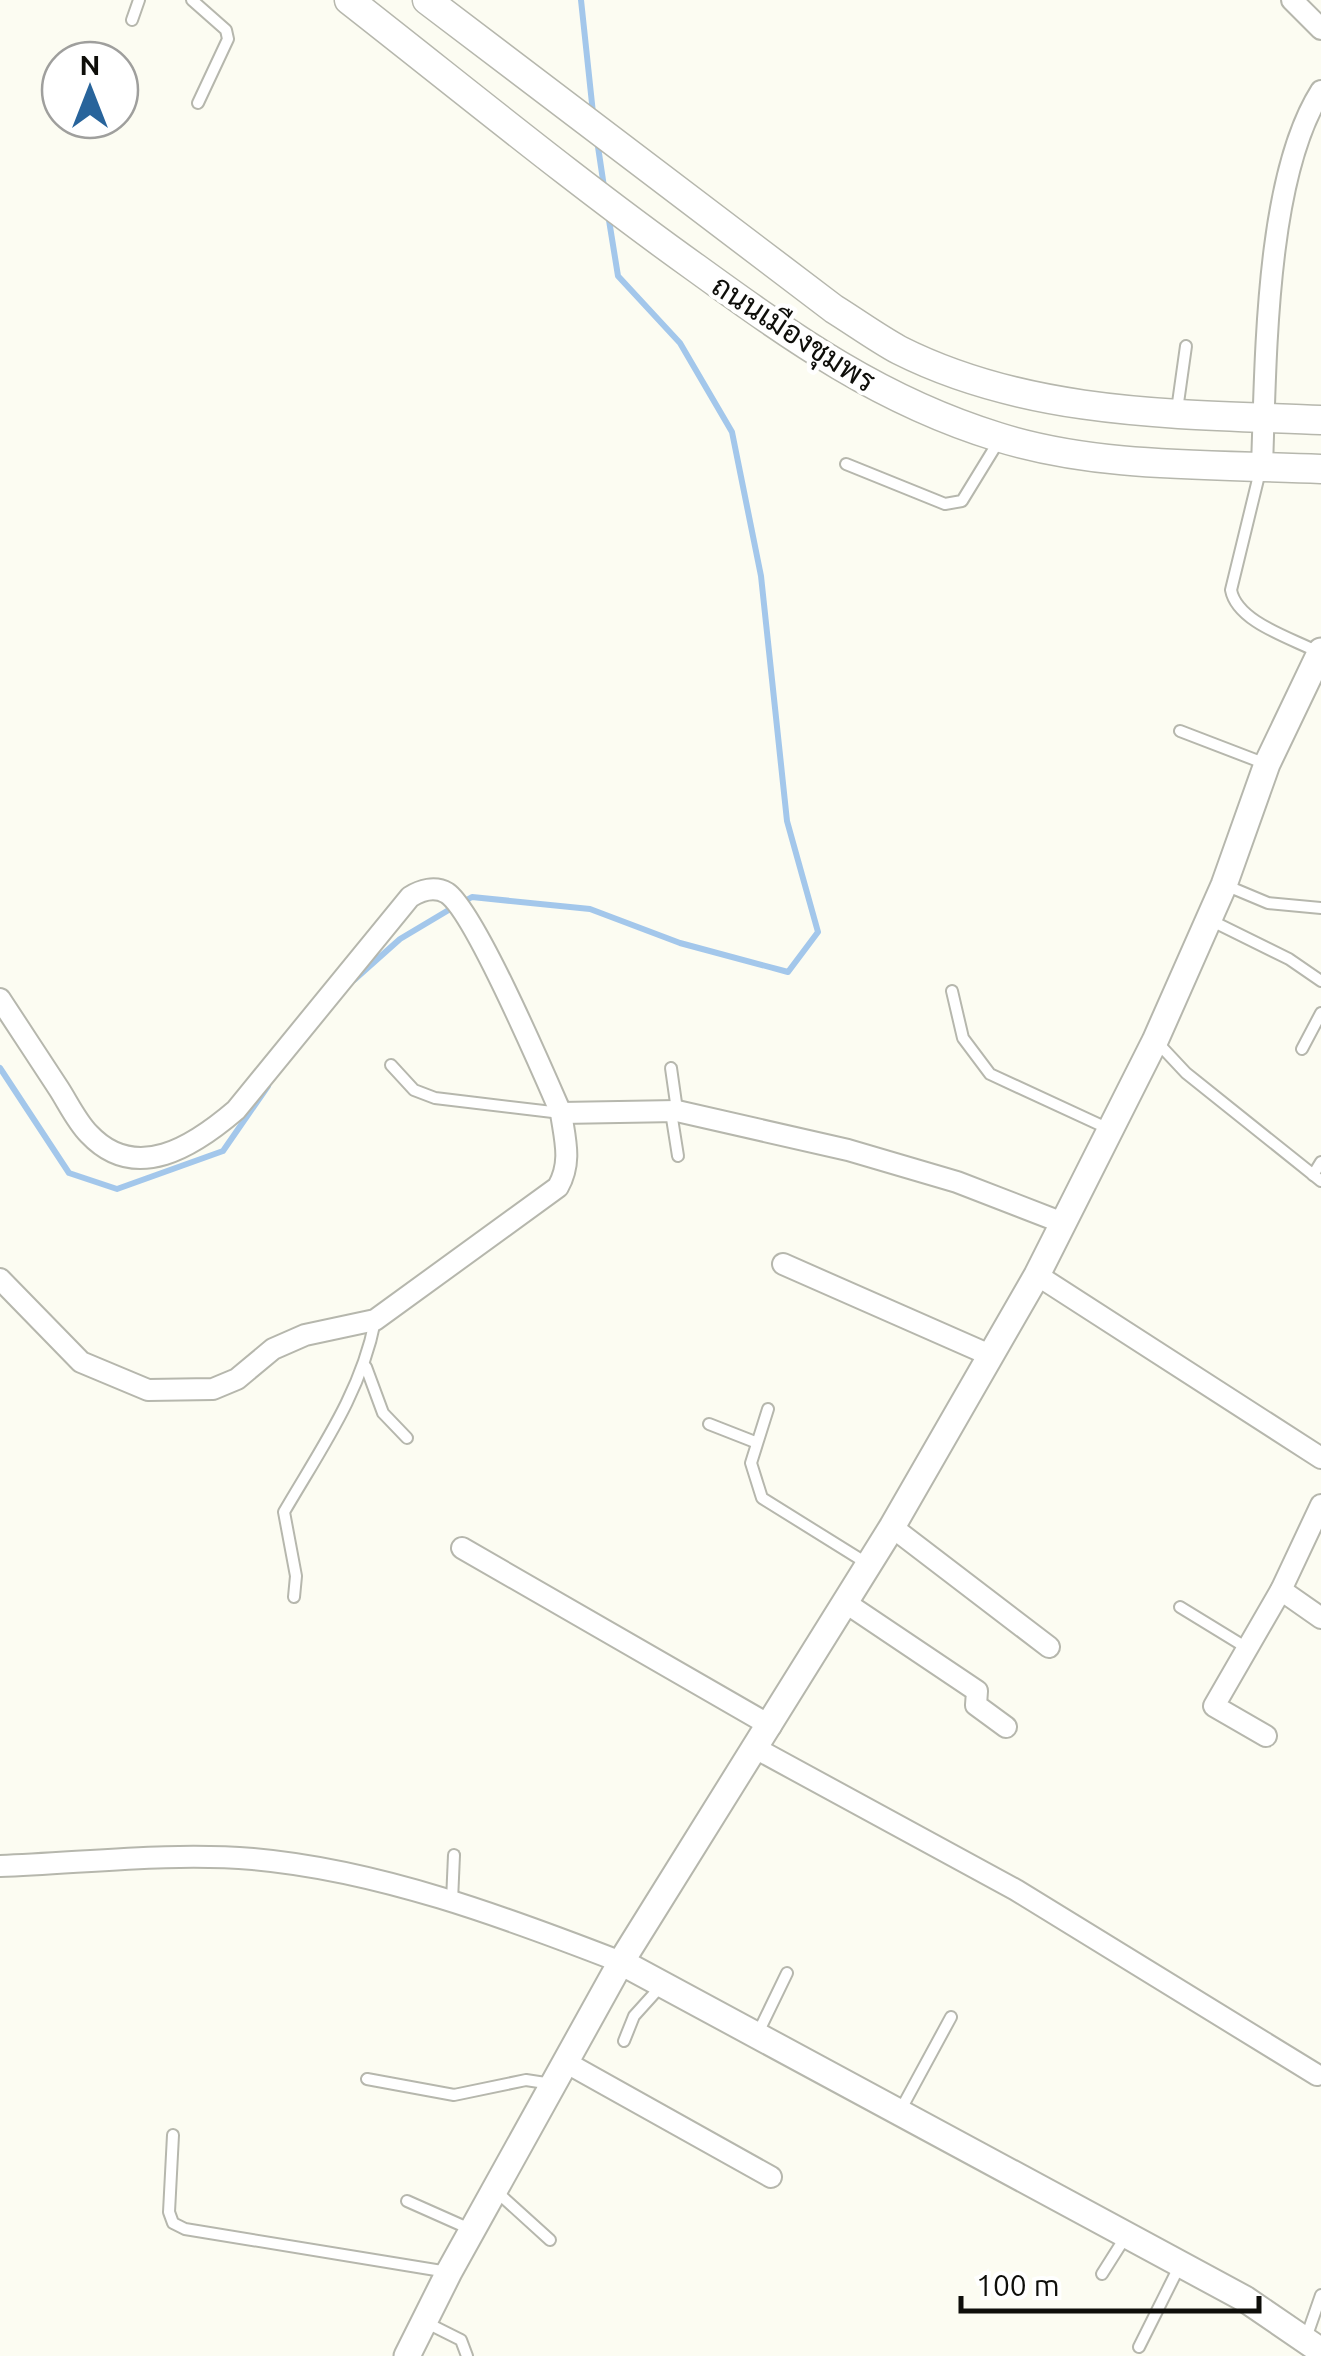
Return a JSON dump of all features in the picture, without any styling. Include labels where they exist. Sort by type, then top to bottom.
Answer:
[{"type":"main road","name":"ถนนเมืองชุมพร","points":[[348,0],[642,230],[783,331],[898,402],[1001,438],[1126,460],[1321,469]]},
{"type":"main road","name":"ถนนเมืองชุมพร","points":[[427,0],[834,309],[900,350],[1003,389],[1176,417],[1321,420]]},
{"type":"street","points":[[1292,0],[1321,29]]},
{"type":"street","points":[[1262,466],[1271,292],[1289,164],[1295,140],[1321,91]]},
{"type":"street","points":[[408,2356],[449,2272],[621,1962],[846,1603],[1037,1275],[1155,1041],[1224,885],[1267,764],[1320,652]]},
{"type":"street","points":[[0,998],[88,1133],[115,1155],[134,1159],[170,1154],[201,1140],[236,1110],[410,896],[422,890],[449,894],[471,925],[561,1113],[568,1154],[566,1172],[558,1187],[375,1320],[305,1336],[273,1349],[238,1379],[213,1389],[148,1390],[81,1362],[0,1279]]},
{"type":"street","points":[[561,1113],[674,1111],[866,1156],[957,1182],[1063,1222]]},
{"type":"street","points":[[783,1264],[992,1356]]},
{"type":"street","points":[[1037,1275],[1321,1458]]},
{"type":"street","points":[[1266,1736],[1214,1706],[1281,1590],[1321,1505]]},
{"type":"street","points":[[892,1527],[1049,1647]]},
{"type":"street","points":[[462,1548],[770,1726]]},
{"type":"street","points":[[1281,1590],[1321,1618]]},
{"type":"street","points":[[846,1603],[977,1691],[976,1705],[1006,1728]]},
{"type":"street","points":[[757,1749],[1016,1890],[1317,2075]]},
{"type":"street","points":[[0,1866],[248,1859],[303,1865],[452,1902],[621,1962],[1181,2264],[1313,2345]]},
{"type":"street","points":[[561,2074],[770,2176]]},
{"type":"lane","points":[[132,20],[139,0]]},
{"type":"lane","points":[[192,0],[226,30],[228,40],[198,103]]},
{"type":"lane","points":[[1176,417],[1186,346]]},
{"type":"lane","points":[[846,464],[945,504],[962,501],[1001,438]]},
{"type":"lane","points":[[1262,466],[1231,590],[1233,602],[1243,613],[1320,652]]},
{"type":"lane","points":[[1180,732],[1267,764]]},
{"type":"lane","points":[[1224,885],[1268,904],[1321,908]]},
{"type":"lane","points":[[1207,918],[1290,959],[1321,981]]},
{"type":"lane","points":[[952,992],[963,1038],[990,1074],[1110,1129]]},
{"type":"lane","points":[[1302,1049],[1321,1013]]},
{"type":"lane","points":[[1155,1041],[1186,1073],[1317,1178],[1321,1162]]},
{"type":"lane","points":[[392,1065],[414,1090],[435,1098],[561,1113]]},
{"type":"lane","points":[[671,1068],[678,1156]]},
{"type":"lane","points":[[294,1598],[296,1576],[284,1512],[366,1366],[375,1320]]},
{"type":"lane","points":[[366,1366],[383,1413],[407,1438]]},
{"type":"lane","points":[[768,1409],[751,1463],[762,1498],[869,1565]]},
{"type":"lane","points":[[708,1424],[755,1442]]},
{"type":"lane","points":[[1180,1607],[1247,1649]]},
{"type":"lane","points":[[452,1902],[454,1856]]},
{"type":"lane","points":[[757,2035],[787,1973]]},
{"type":"lane","points":[[624,2041],[634,2016],[663,1984]]},
{"type":"lane","points":[[900,2111],[951,2017]]},
{"type":"lane","points":[[367,2079],[454,2095],[561,2074]]},
{"type":"lane","points":[[173,2136],[168,2212],[173,2224],[184,2229],[449,2272]]},
{"type":"lane","points":[[495,2191],[550,2240]]},
{"type":"lane","points":[[407,2201],[472,2230]]},
{"type":"lane","points":[[1102,2274],[1126,2235]]},
{"type":"lane","points":[[1139,2346],[1181,2264]]},
{"type":"lane","points":[[1313,2345],[1321,2295]]},
{"type":"lane","points":[[424,2321],[461,2340],[466,2356]]},
{"type":"waterway","points":[[581,0],[593,113]]},
{"type":"waterway","points":[[597,140],[604,187]]},
{"type":"waterway","points":[[463,902],[472,897],[590,909],[680,943],[788,972],[818,932],[787,821],[761,576],[732,432],[680,343],[618,276],[608,214]]},
{"type":"waterway","points":[[354,980],[400,939],[452,908]]},
{"type":"waterway","points":[[0,1068],[69,1173],[117,1189],[223,1151],[268,1086]]}]
